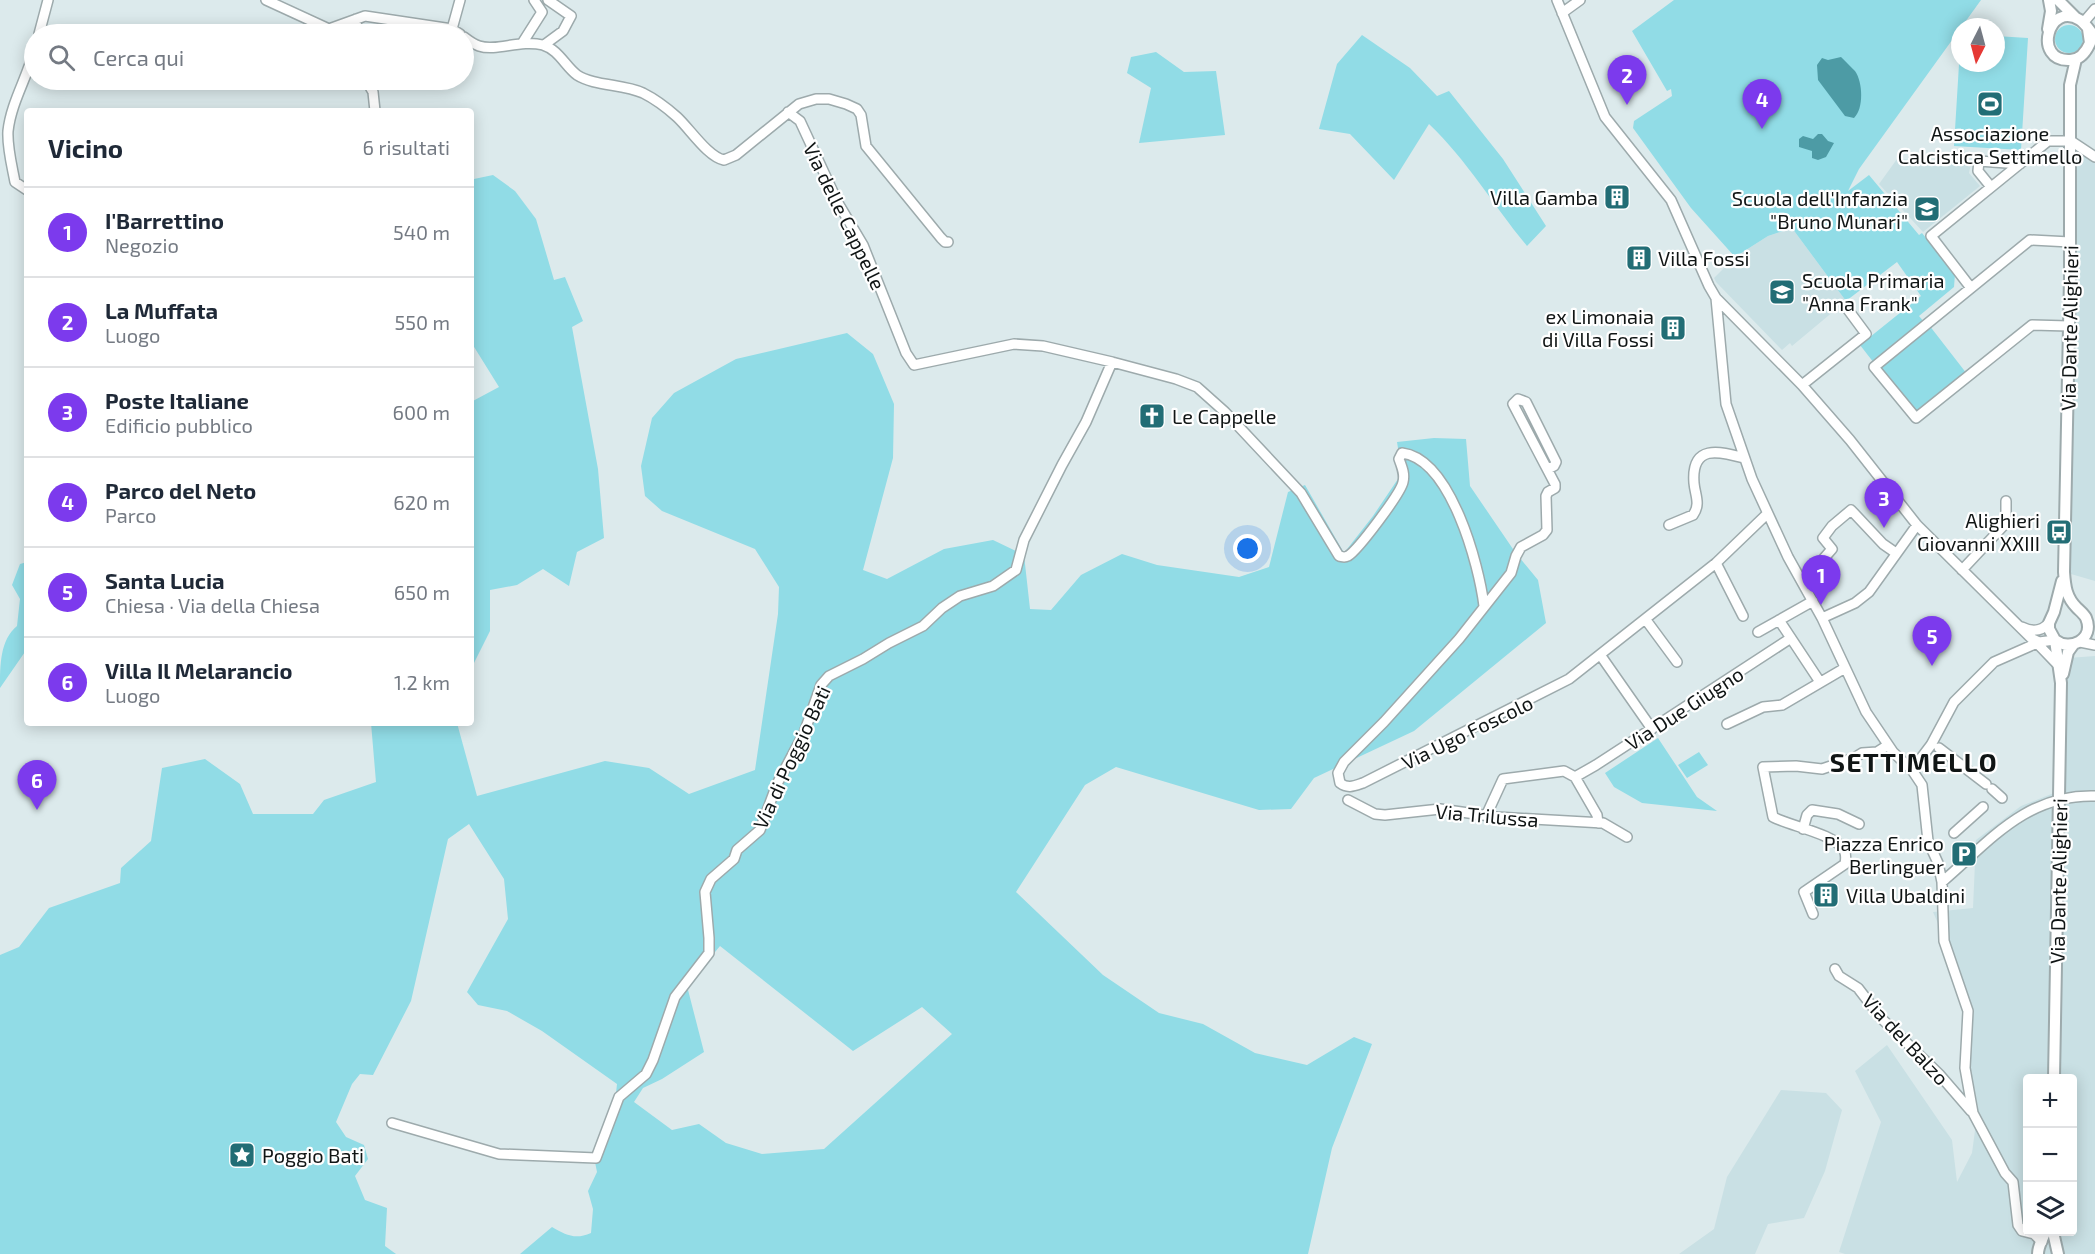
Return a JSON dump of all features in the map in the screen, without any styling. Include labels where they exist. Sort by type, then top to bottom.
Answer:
[{"type":"main road","points":[[2049,0],[2051,11],[2047,35],[2048,45],[2063,60],[2085,55],[2090,43],[2086,27],[2060,2]]},
{"type":"main road","points":[[2047,35],[2049,29],[2058,20],[2070,17],[2086,27]]},
{"type":"main road","name":"Via Dante Alighieri","points":[[2070,85],[2085,55]]},
{"type":"main road","name":"Via Dante Alighieri","points":[[2054,1074],[2061,683],[2066,656],[2085,637],[2088,625],[2083,613],[2071,602],[2066,591],[2064,572],[2071,141],[2070,85],[2067,72],[2058,57]]},
{"type":"main road","name":"Via Dante Alighieri","points":[[2061,683],[2055,640],[2049,629],[2049,623],[2064,572]]},
{"type":"main road","points":[[2054,612],[2065,607],[2078,609]]},
{"type":"main road","points":[[2055,640],[2063,645],[2077,643]]},
{"type":"main road","points":[[2054,1236],[2058,1251]]},
{"type":"main road","points":[[2038,1254],[2038,1247],[2044,1237],[2058,1251]]},
{"type":"street","points":[[42,24],[48,0]]},
{"type":"street","points":[[266,0],[318,24]]},
{"type":"street","points":[[459,24],[460,0]]},
{"type":"street","points":[[523,42],[542,12],[535,0]]},
{"type":"street","points":[[544,45],[563,31],[572,16],[548,0]]},
{"type":"street","points":[[1560,7],[1575,0]]},
{"type":"street","points":[[1560,7],[1580,0]]},
{"type":"street","points":[[1560,7],[1605,117],[1670,198],[1716,298],[1802,385],[1850,440],[1917,525],[2058,665]]},
{"type":"street","points":[[2086,27],[2095,9]]},
{"type":"street","points":[[341,24],[365,16],[415,24]]},
{"type":"street","points":[[356,18],[356,24]]},
{"type":"street","points":[[474,43],[481,47],[523,42],[544,45],[562,58],[578,76],[634,90],[660,104],[677,117],[718,159],[724,160],[736,155],[799,104],[816,99],[831,100],[856,109],[861,115],[866,146],[941,238],[948,242]]},
{"type":"street","points":[[24,83],[14,106],[8,133],[15,182],[24,188]]},
{"type":"street","points":[[372,90],[375,108]]},
{"type":"street","name":"Via delle Cappelle","points":[[788,112],[800,121],[838,203],[863,245],[906,353],[914,365],[1014,344],[1043,346],[1176,379],[1197,387],[1225,412],[1301,494],[1339,556],[1343,557],[1350,555],[1370,531],[1403,484],[1404,471],[1399,459],[1402,453],[1412,454],[1431,467],[1459,515],[1479,578],[1484,606]]},
{"type":"street","points":[[1971,288],[1931,236],[2048,141],[2071,141],[2095,157]]},
{"type":"street","points":[[1991,187],[1978,171],[1979,161],[2020,164]]},
{"type":"street","points":[[2069,326],[2032,325],[1916,418],[1874,367],[2030,240],[2070,242]]},
{"type":"street","points":[[1716,298],[1726,404],[1744,458],[1767,514],[1822,618],[1866,712],[1888,745],[1912,770],[1922,785],[1928,841],[1938,863],[1942,882],[1944,941],[1968,1011],[1965,1068],[1973,1113],[2005,1173],[2013,1182],[2018,1225],[2023,1231]]},
{"type":"street","points":[[1802,385],[1866,334],[1846,307]]},
{"type":"street","name":"Via di Poggio Bati","points":[[392,1122],[499,1154],[597,1158],[619,1097],[646,1074],[675,997],[709,952],[705,892],[711,879],[734,859],[737,850],[760,830],[777,784],[804,733],[821,685],[829,676],[923,626],[942,608],[960,596],[993,586],[1016,570],[1029,531],[1086,422],[1112,362]]},
{"type":"street","points":[[1484,606],[1511,573],[1521,547],[1543,535],[1547,530],[1546,496],[1555,487],[1548,469],[1513,405],[1518,399],[1526,402],[1556,462],[1548,469]]},
{"type":"street","points":[[1669,525],[1695,512],[1698,499],[1694,482],[1700,458],[1713,451],[1719,451],[1744,458]]},
{"type":"street","points":[[1962,570],[2006,523],[2006,501]]},
{"type":"street","points":[[1818,565],[1832,549],[1823,538],[1832,526],[1851,510],[1883,544],[1896,553]]},
{"type":"street","name":"Via Ugo Foscolo","points":[[1484,606],[1447,654],[1344,762],[1338,773],[1340,783],[1350,787],[1372,778],[1569,680],[1716,563],[1767,514]]},
{"type":"street","points":[[1822,618],[1855,603],[1869,592],[1917,525]]},
{"type":"street","points":[[1716,563],[1743,616]]},
{"type":"street","points":[[1758,632],[1813,601]]},
{"type":"street","points":[[1646,620],[1677,662]]},
{"type":"street","points":[[1779,620],[1820,682]]},
{"type":"street","points":[[2015,622],[2026,629],[2037,631],[2044,629],[2049,623]]},
{"type":"street","name":"Via Due Giugno","points":[[1575,777],[1791,638]]},
{"type":"street","points":[[1912,770],[1935,745],[1954,702],[1994,662],[2034,640],[2039,642],[2055,640]]},
{"type":"street","points":[[2077,643],[2095,645]]},
{"type":"street","points":[[1601,656],[1652,729]]},
{"type":"street","points":[[1727,724],[1763,707],[1782,705],[1845,668]]},
{"type":"street","points":[[1813,914],[1804,892],[1845,864],[1846,855],[1839,844],[1829,838],[1773,818],[1763,767],[1796,766],[1822,769],[1862,753],[1877,752],[1888,745]]},
{"type":"street","points":[[1935,745],[2002,798]]},
{"type":"street","points":[[1486,816],[1503,779],[1564,771],[1575,777],[1597,815],[1598,823]]},
{"type":"street","points":[[1942,882],[2020,814],[2079,795],[2095,796]]},
{"type":"street","name":"Via Trilussa","points":[[1348,800],[1375,814],[1385,816],[1440,809],[1486,816],[1598,823],[1613,828],[1627,837]]},
{"type":"street","points":[[1954,833],[1985,807]]},
{"type":"street","points":[[1803,829],[1807,815],[1812,810],[1838,814],[1859,824]]},
{"type":"street","name":"Via del Balzo","points":[[1834,969],[1839,976],[1858,988],[1881,1018],[1940,1074],[1973,1113]]},
{"type":"shaded area","points":[[1674,0],[1981,0],[1968,18],[1951,18],[1951,42],[1859,169],[1848,191],[1869,175],[1919,235],[1922,233],[1955,274],[1954,287],[1919,316],[1925,323],[1874,363],[1860,345],[1921,296],[1897,262],[1846,301],[1792,228],[1768,236],[1735,257],[1691,208],[1633,128],[1634,121],[1672,96],[1671,89],[1667,91],[1632,31]]},
{"type":"shaded area","points":[[2069,25],[2079,29],[2083,39],[2079,49],[2069,53],[2059,49],[2055,39],[2059,29]]},
{"type":"shaded area","points":[[1362,35],[1410,68],[1437,96],[1449,91],[1503,159],[1546,226],[1527,246],[1468,168],[1429,124],[1394,180],[1350,134],[1319,129],[1337,64]]},
{"type":"shaded area","name":"Associazione Calcistica Settimello","points":[[2005,37],[2028,38],[2021,150],[1954,146],[1959,72],[2005,72]]},
{"type":"shaded area","points":[[1156,52],[1184,72],[1216,71],[1225,135],[1139,143],[1151,88],[1127,73],[1131,57]]},
{"type":"shaded area","points":[[1841,57],[1855,71],[1860,82],[1861,102],[1854,118],[1845,116],[1818,80],[1817,65],[1822,58],[1828,60]]},
{"type":"shaded area","points":[[1818,134],[1822,134],[1828,141],[1834,143],[1826,157],[1818,160],[1812,158],[1812,151],[1799,147],[1799,139],[1803,136],[1813,139]]},
{"type":"shaded area","points":[[2071,141],[2095,159],[2095,581],[2064,572]]},
{"type":"shaded area","name":"Scuola dell'Infanzia \"Bruno Munari\"","points":[[1897,159],[1971,163],[1969,173],[1980,186],[1923,232],[1879,184]]},
{"type":"shaded area","points":[[493,175],[515,191],[536,219],[554,280],[565,277],[583,321],[572,327],[598,469],[604,538],[577,552],[569,586],[543,569],[517,585],[490,590],[490,631],[474,663],[474,400],[499,387],[474,347],[474,179]]},
{"type":"shaded area","name":"Scuola Primaria \"Anna Frank\"","points":[[1792,228],[1846,301],[1792,346],[1790,343],[1782,350],[1714,278],[1735,257],[1768,236]]},
{"type":"shaded area","points":[[1929,325],[1967,374],[1918,414],[1879,366]]},
{"type":"shaded area","points":[[847,333],[873,354],[894,404],[893,458],[863,570],[887,579],[944,549],[993,540],[1024,555],[1030,609],[1051,610],[1081,575],[1122,554],[1157,565],[1239,577],[1269,567],[1288,492],[1305,485],[1344,553],[1402,473],[1397,442],[1434,438],[1466,439],[1470,486],[1515,552],[1538,580],[1546,623],[1414,731],[1314,778],[1291,809],[1259,810],[1116,767],[1085,785],[1016,892],[1103,975],[1159,1013],[1203,1024],[1255,1053],[1307,1065],[1354,1037],[1372,1044],[1332,1148],[1308,1254],[520,1254],[552,1227],[571,1236],[591,1233],[593,1209],[588,1191],[597,1172],[593,1152],[613,1121],[617,1084],[542,1031],[507,1011],[478,1005],[467,992],[508,919],[504,879],[469,824],[448,839],[411,1001],[373,1075],[360,1074],[352,1084],[336,1122],[346,1137],[364,1145],[368,1159],[355,1176],[365,1200],[387,1208],[385,1246],[396,1254],[0,1254],[0,955],[19,947],[49,908],[120,883],[121,868],[151,841],[162,768],[205,759],[240,784],[253,814],[313,814],[324,800],[376,782],[371,726],[458,726],[477,796],[605,761],[649,768],[689,794],[755,770],[778,614],[779,587],[755,549],[662,511],[645,496],[641,466],[652,418],[674,393],[736,359]],"holes":[[[720,946],[853,1051],[922,1007],[952,1034],[824,1149],[762,1154],[726,1143],[699,1124],[672,1130],[634,1102],[643,1088],[662,1079],[704,1052],[687,986]]]},
{"type":"shaded area","points":[[24,563],[24,653],[0,688],[4,646],[7,638],[17,626],[20,599],[12,585],[20,564]]},
{"type":"shaded area","points":[[2095,656],[2095,1254],[1845,1254],[1839,1252],[1881,1122],[1855,1071],[1887,1045],[1952,1140],[1957,1182],[1972,1153],[1978,1108],[1970,1065],[1964,983],[1933,912],[1973,908],[1976,840],[2021,806],[2054,793],[2055,659]]},
{"type":"shaded area","points":[[1658,738],[1697,797],[1717,811],[1642,803],[1614,787],[1605,773]]},
{"type":"shaded area","points":[[1699,752],[1708,765],[1687,778],[1678,765]]},
{"type":"shaded area","points":[[1781,1090],[1826,1093],[1842,1110],[1825,1171],[1804,1218],[1768,1224],[1755,1254],[1679,1254],[1714,1229],[1727,1177]]},
{"type":"place","name":"Associazione Calcistica Settimello","points":[[1990,104]]},
{"type":"place","name":"La Muffata","points":[[1627,105]]},
{"type":"place","name":"Parco del Neto","points":[[1762,129]]},
{"type":"place","name":"Villa Gamba","points":[[1617,197]]},
{"type":"place","name":"Scuola dell'Infanzia \"Bruno Munari\"","points":[[1927,209]]},
{"type":"place","name":"Villa Fossi","points":[[1639,258]]},
{"type":"place","name":"Scuola Primaria \"Anna Frank\"","points":[[1782,292]]},
{"type":"place","name":"ex Limonaia di Villa Fossi","points":[[1673,328]]},
{"type":"place","name":"Le Cappelle","points":[[1152,416]]},
{"type":"place","name":"Poste Italiane","points":[[1884,528]]},
{"type":"place","name":"Alighieri Giovanni XXIII","points":[[2059,532]]},
{"type":"place","name":"I'Barrettino","points":[[1821,605]]},
{"type":"place","name":"Santa Lucia","points":[[1932,666]]},
{"type":"place","name":"Villa Il Melarancio","points":[[37,810]]},
{"type":"place","name":"Piazza Enrico Berlinguer","points":[[1964,854]]},
{"type":"place","name":"Villa Ubaldini","points":[[1826,895]]},
{"type":"place","name":"Poggio Bati","points":[[242,1155]]},
{"type":"district","name":"SETTIMELLO","points":[[1914,761]]}]
